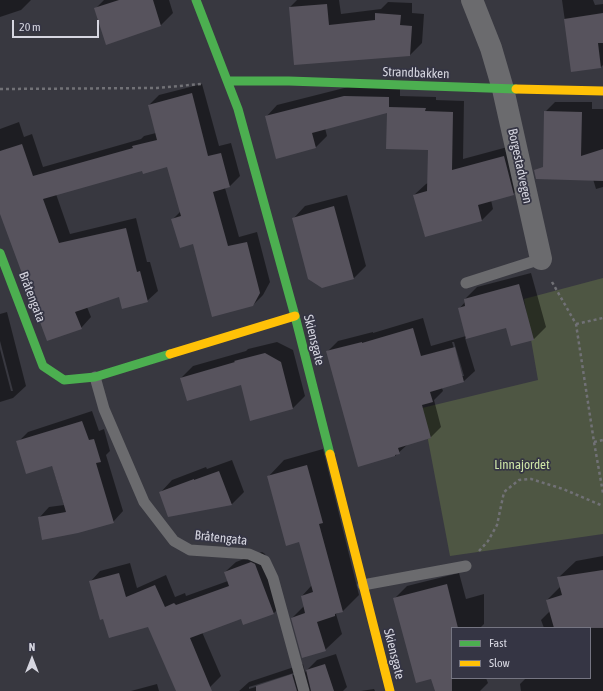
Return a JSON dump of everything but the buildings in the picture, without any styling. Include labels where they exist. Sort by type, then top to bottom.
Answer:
[{"type":"street","name":"Skiensgate","points":[[196,0],[238,110],[295,316],[390,691]]},
{"type":"street","name":"Borgestadvegen","points":[[472,0],[491,48],[503,89],[541,259]]},
{"type":"street","name":"Strandbakken","points":[[228,81],[289,81],[603,91]]},
{"type":"street","name":"Bråtengata","points":[[0,253],[43,366],[64,380],[95,377],[295,316]]},
{"type":"lane","points":[[466,283],[541,259]]},
{"type":"lane","name":"Bråtengata","points":[[95,377],[104,409],[144,502],[174,542],[190,550],[249,554],[264,561],[273,578],[304,691]]},
{"type":"lane","points":[[363,585],[466,566]]},
{"type":"path","points":[[0,89],[158,88],[228,81]]},
{"type":"path","points":[[541,259],[576,324],[603,493]]},
{"type":"path","points":[[576,324],[603,318]]},
{"type":"path","points":[[594,442],[603,440]]},
{"type":"path","points":[[466,566],[488,541],[497,525],[504,492],[519,480],[531,479],[563,488],[603,506]]},
{"type":"green space","name":"Linnajordet","points":[[603,278],[603,534],[450,556],[422,408],[538,380],[524,299]]},
{"type":"traffic: fast","points":[[196,0],[238,109],[295,316],[330,454]]},
{"type":"traffic: fast","points":[[228,81],[289,81],[516,89]]},
{"type":"traffic: fast","points":[[0,253],[43,366],[64,380],[95,377],[170,354]]},
{"type":"traffic: slow","points":[[516,89],[603,91]]},
{"type":"traffic: slow","points":[[170,354],[295,316]]},
{"type":"traffic: slow","points":[[330,454],[390,691]]}]
